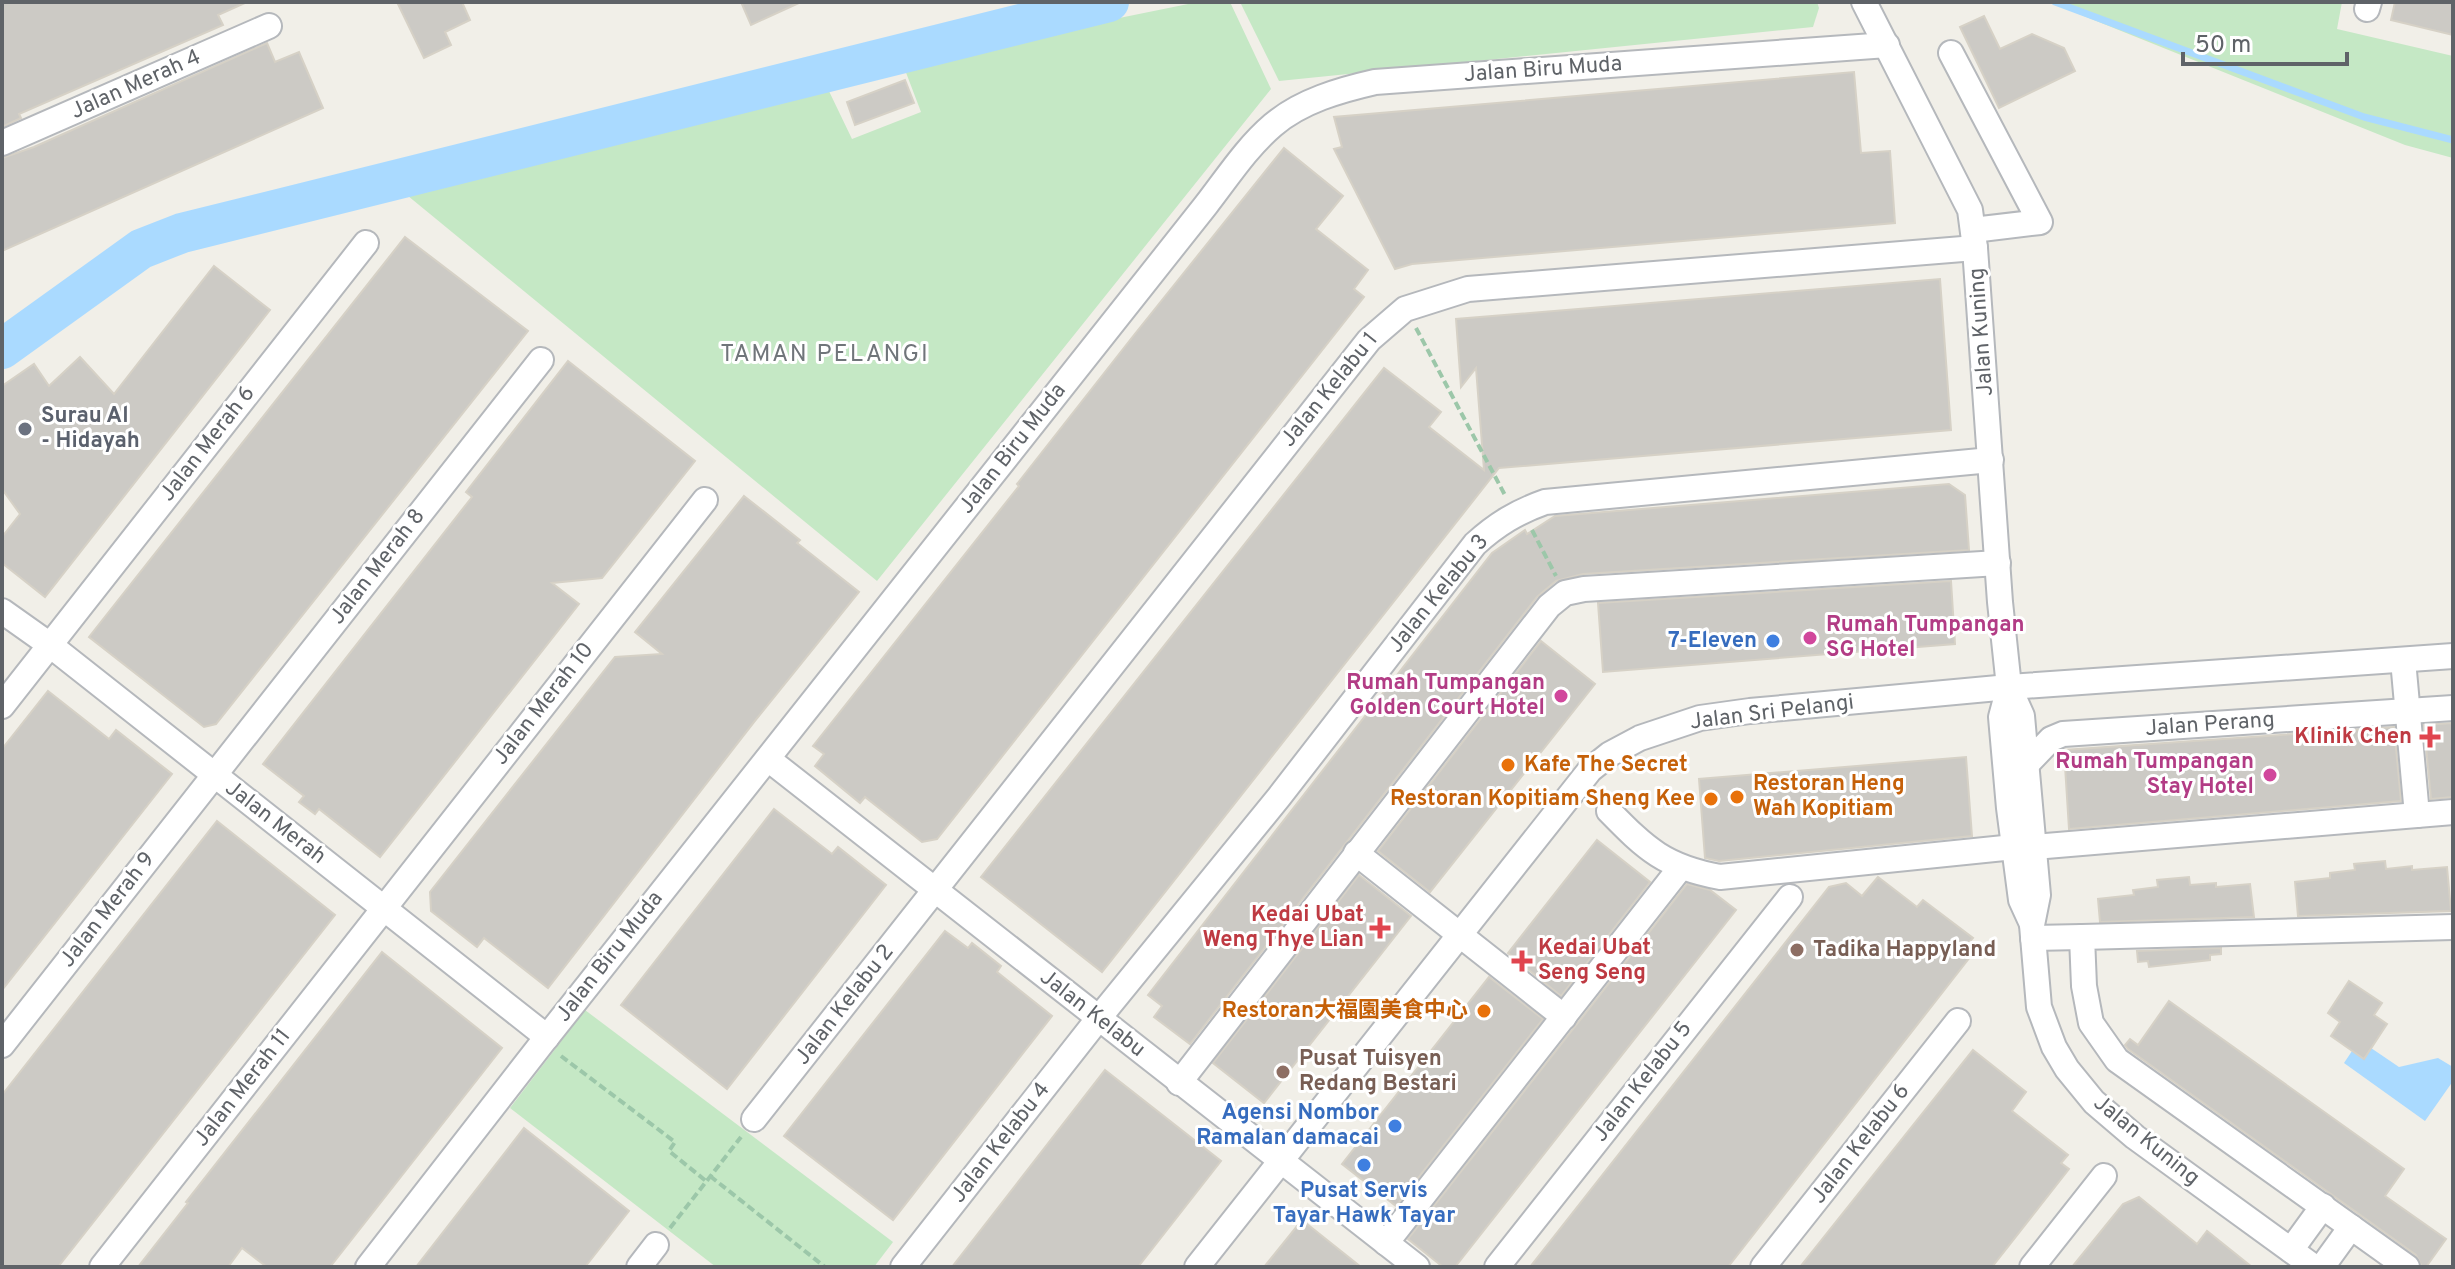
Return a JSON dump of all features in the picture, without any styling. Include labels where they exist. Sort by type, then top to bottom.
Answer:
[{"type":"street","name":"Jalan Kuning","points":[[1864,2],[1970,210],[2009,687],[2022,716],[2026,765],[2021,900],[2033,931],[2039,1007],[2054,1047],[2067,1069],[2094,1102],[2135,1137],[2307,1263]]},
{"type":"street","name":"Jalan Merah 4","points":[[2,143],[269,26]]},
{"type":"street","name":"Jalan Biru Muda","points":[[368,1267],[1253,146],[1274,124],[1334,91],[1375,82],[1887,45]]},
{"type":"street","name":"Jalan Kelabu 1","points":[[935,890],[1369,340],[1405,309],[1468,289],[1974,239],[2040,222],[1951,53]]},
{"type":"street","name":"Jalan Merah 6","points":[[2,706],[366,243]]},
{"type":"street","name":"Jalan Merah 8","points":[[214,775],[541,360]]},
{"type":"street","name":"Jalan Kelabu 3","points":[[1098,1019],[1279,797],[1475,544],[1518,512],[1545,502],[1991,460]]},
{"type":"street","name":"Jalan Merah 10","points":[[384,908],[705,500]]},
{"type":"street","points":[[1179,1083],[1549,606],[1565,593],[1600,588],[1998,563]]},
{"type":"street","name":"Jalan Merah","points":[[2,611],[50,645],[384,908],[545,1040]]},
{"type":"street","name":"Jalan Sri Pelangi","points":[[1197,1267],[1590,770],[1610,754],[1640,738],[1700,718],[1750,711],[2009,687],[2453,656]]},
{"type":"street","points":[[2403,660],[2417,815]]},
{"type":"street","name":"Jalan Kuning","points":[[2009,687],[2001,717],[2024,847]]},
{"type":"street","name":"Jalan Perang","points":[[2026,765],[2051,739],[2063,734],[2453,708]]},
{"type":"street","name":"Jalan Kelabu","points":[[768,759],[1417,1267]]},
{"type":"street","name":"Jalan Merah 9","points":[[2,1045],[214,775]]},
{"type":"street","points":[[1609,811],[1644,847],[1681,867],[1720,877],[2024,847],[2453,812]]},
{"type":"street","points":[[1356,853],[1564,1017]]},
{"type":"street","points":[[1386,1243],[1681,867]]},
{"type":"street","name":"Jalan Kelabu 2","points":[[754,1119],[935,890]]},
{"type":"street","name":"Jalan Kelabu 5","points":[[1497,1267],[1790,897]]},
{"type":"street","name":"Jalan Merah 11","points":[[102,1267],[384,908]]},
{"type":"street","points":[[2033,931],[2082,937],[2453,927]]},
{"type":"street","points":[[2082,937],[2084,986],[2091,1023],[2117,1060],[2407,1267]]},
{"type":"street","name":"Jalan Kelabu 4","points":[[903,1267],[1098,1019]]},
{"type":"street","name":"Jalan Kelabu 6","points":[[1763,1267],[1958,1021]]},
{"type":"street","points":[[2032,1267],[2104,1176]]},
{"type":"street","points":[[2307,1263],[2323,1206]]},
{"type":"street","points":[[2307,1263],[2351,1227]]},
{"type":"street","points":[[639,1267],[656,1245]]},
{"type":"path","points":[[1405,309],[1565,593]]},
{"type":"path","points":[[545,1040],[675,1142],[669,1151],[825,1267]]},
{"type":"path","points":[[656,1245],[754,1119]]},
{"type":"green space","points":[[1198,2],[1230,2],[1271,89],[877,581],[402,191],[827,87],[852,139],[921,112],[902,62]]},
{"type":"green space","points":[[1240,2],[1817,2],[1819,8],[1813,27],[1279,81]]},
{"type":"green space","points":[[2049,2],[2342,2],[2337,29],[2453,56],[2453,158],[2405,145]]},
{"type":"green space","points":[[585,1010],[893,1242],[874,1267],[716,1267],[510,1108]]},
{"type":"water","points":[[2371,1048],[2399,1067],[2438,1058],[2453,1067],[2453,1081],[2425,1121],[2344,1063],[2352,1051]]},
{"type":"building","points":[[2,2],[247,2],[218,15],[223,25],[19,114],[21,118],[2,127]]},
{"type":"building","points":[[397,2],[462,2],[470,20],[445,32],[451,45],[424,58]]},
{"type":"building","points":[[741,2],[801,2],[751,25]]},
{"type":"building","points":[[2395,2],[2453,2],[2453,35],[2391,20]]},
{"type":"building","points":[[1984,16],[2000,49],[2032,34],[2064,48],[2075,71],[1999,108],[1960,27]]},
{"type":"building","points":[[267,43],[275,62],[299,52],[323,108],[2,251],[2,158],[34,147]]},
{"type":"building","points":[[1854,72],[1861,153],[1890,151],[1895,223],[1412,264],[1395,269],[1334,149],[1342,147],[1334,117]]},
{"type":"building","points":[[905,80],[914,103],[855,125],[847,102]]},
{"type":"building","points":[[1284,148],[1343,196],[1316,229],[1368,270],[1354,289],[1364,297],[937,839],[922,842],[865,797],[860,803],[815,766],[824,754],[813,746]]},
{"type":"building","points":[[405,237],[528,331],[216,724],[204,727],[89,637]]},
{"type":"building","points":[[214,266],[270,310],[45,597],[2,563],[2,537],[20,514],[2,489],[2,386],[34,364],[49,386],[80,357],[114,394]]},
{"type":"building","points":[[1940,279],[1951,430],[1499,468],[1102,972],[981,877],[1384,368],[1441,412],[1429,427],[1484,470],[1476,368],[1461,387],[1456,319]]},
{"type":"building","points":[[568,361],[695,461],[602,578],[552,583],[579,604],[380,857],[319,809],[315,814],[299,802],[304,796],[263,764],[472,497],[466,492]]},
{"type":"building","points":[[1949,484],[1965,495],[1969,550],[1583,574],[1556,581],[1537,597],[1190,1044],[1154,1017],[1162,1006],[1148,995],[1492,553],[1525,530],[1527,534],[1555,516]]},
{"type":"building","points":[[744,496],[859,592],[548,988],[484,938],[477,947],[431,911],[430,892],[615,657],[662,654],[635,632]]},
{"type":"building","points":[[1951,581],[1955,644],[1603,672],[1598,603]]},
{"type":"building","points":[[1541,641],[1595,684],[1430,892],[1378,851]]},
{"type":"building","points":[[48,691],[109,739],[116,730],[172,774],[2,990],[2,749]]},
{"type":"building","points":[[2453,723],[2453,797],[2431,799],[2424,725]]},
{"type":"building","points":[[2394,727],[2401,801],[2069,829],[2064,750]]},
{"type":"building","points":[[1966,757],[1972,836],[1719,861],[1705,858],[1699,779]]},
{"type":"building","points":[[774,809],[832,854],[838,847],[886,885],[727,1089],[621,1005]]},
{"type":"building","points":[[217,821],[335,915],[58,1267],[2,1267],[2,1095]]},
{"type":"building","points":[[1597,840],[1650,882],[1561,996],[1508,953]]},
{"type":"building","points":[[2385,861],[2386,869],[2447,867],[2451,911],[2298,916],[2295,882],[2330,878],[2330,873],[2355,870],[2354,864]]},
{"type":"building","points":[[1359,875],[1411,916],[1264,1103],[1213,1063]]},
{"type":"building","points":[[1878,877],[1917,907],[1923,900],[1973,938],[1966,946],[1974,952],[1728,1267],[1530,1267],[1829,887],[1846,883],[1862,896]]},
{"type":"building","points":[[2189,877],[2190,885],[2216,883],[2216,887],[2250,884],[2254,917],[2100,922],[2098,899],[2134,895],[2133,890],[2158,887],[2157,880]]},
{"type":"building","points":[[1687,884],[1710,890],[1736,910],[1455,1267],[1443,1267],[1408,1239]]},
{"type":"building","points":[[945,931],[968,948],[972,943],[1001,966],[997,972],[1052,1016],[893,1220],[784,1136]]},
{"type":"building","points":[[2221,948],[2221,954],[2210,955],[2210,960],[2149,967],[2148,961],[2138,962],[2137,951]]},
{"type":"building","points":[[382,952],[502,1048],[330,1267],[267,1267],[242,1248],[228,1267],[138,1267],[186,1202]]},
{"type":"building","points":[[1489,977],[1543,1019],[1396,1206],[1342,1164]]},
{"type":"building","points":[[2349,981],[2382,1003],[2374,1015],[2387,1024],[2364,1059],[2331,1036],[2340,1022],[2328,1013]]},
{"type":"building","points":[[2169,1001],[2404,1169],[2385,1196],[2446,1239],[2426,1267],[2422,1267],[2416,1255],[2128,1049],[2125,1045],[2130,1039],[2138,1045]]},
{"type":"building","points":[[1973,1050],[2026,1092],[2012,1111],[2068,1155],[2061,1163],[2069,1169],[1992,1267],[1800,1267]]},
{"type":"building","points":[[1105,1070],[1221,1161],[1138,1267],[952,1267]]},
{"type":"building","points":[[524,1128],[629,1211],[585,1267],[416,1267]]},
{"type":"building","points":[[2139,1197],[2197,1244],[2207,1231],[2252,1267],[2072,1267],[2123,1204]]},
{"type":"building","points":[[1302,1220],[1361,1267],[1264,1267]]},
{"type":"waterway","points":[[2,349],[141,249],[182,233],[1109,2]]},
{"type":"waterway","points":[[2055,2],[2364,117],[2453,140]]},
{"type":"place","name":"Surau Al - Hidayah","points":[[25,429]]},
{"type":"place","name":"Rumah Tumpangan SG Hotel","points":[[1810,638]]},
{"type":"place","name":"7-Eleven","points":[[1773,641]]},
{"type":"place","name":"Rumah Tumpangan Golden Court Hotel","points":[[1561,696]]},
{"type":"place","name":"Klinik Chen","points":[[2430,737]]},
{"type":"place","name":"Kafe The Secret","points":[[1508,765]]},
{"type":"place","name":"Rumah Tumpangan Stay Hotel","points":[[2270,775]]},
{"type":"place","name":"Restoran Heng Wah Kopitiam","points":[[1737,797]]},
{"type":"place","name":"Restoran Kopitiam Sheng Kee","points":[[1711,799]]},
{"type":"place","name":"Kedai Ubat Weng Thye Lian","points":[[1380,928]]},
{"type":"place","name":"Tadika Happyland","points":[[1797,950]]},
{"type":"place","name":"Kedai Ubat Seng Seng","points":[[1522,961]]},
{"type":"place","name":"Restoran大福園美食中心","points":[[1484,1011]]},
{"type":"place","name":"Pusat Tuisyen Redang Bestari","points":[[1283,1072]]},
{"type":"place","name":"Agensi Nombor Ramalan damacai","points":[[1395,1126]]},
{"type":"place","name":"Pusat Servis Tayar Hawk Tayar","points":[[1364,1165]]},
{"type":"district","name":"TAMAN PELANGI","points":[[825,355]]}]
